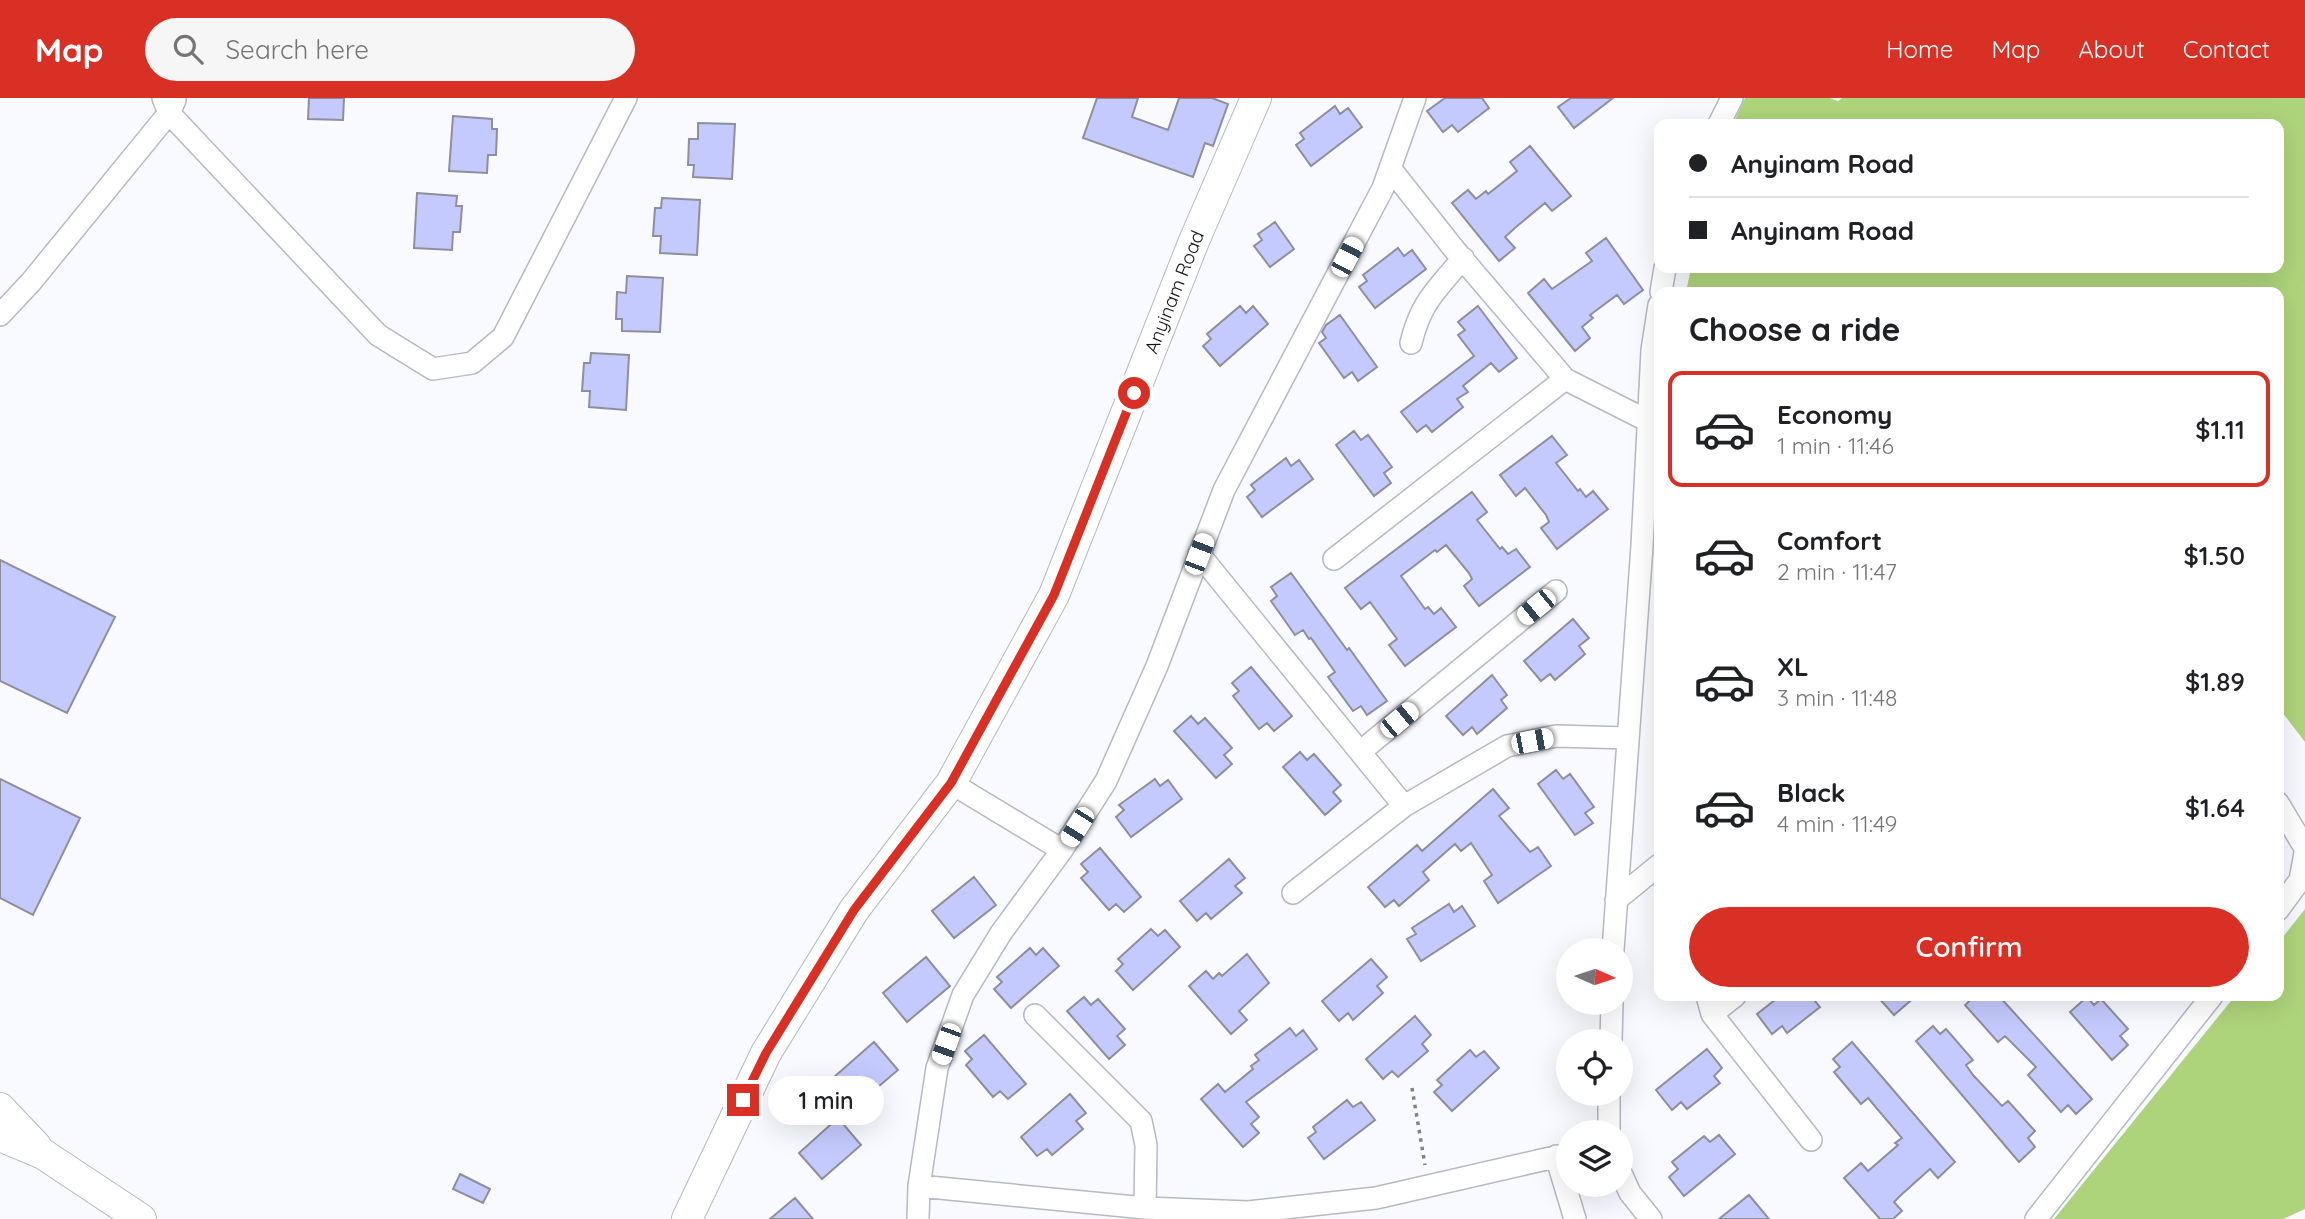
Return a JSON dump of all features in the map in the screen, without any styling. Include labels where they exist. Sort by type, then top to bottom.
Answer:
[{"type":"street","points":[[0,315],[31,282],[169,103],[378,335],[433,369],[472,363],[503,337],[626,98]]},
{"type":"street","name":"Anyinam Road","points":[[687,1219],[766,1053],[854,910],[951,783],[1054,595],[1194,241],[1256,98]]},
{"type":"street","points":[[918,1219],[919,1186],[937,1068],[963,995],[1001,933],[1062,850],[1106,780],[1157,666],[1224,490],[1377,200],[1415,98]]},
{"type":"street","points":[[1722,119],[1732,98]]},
{"type":"street","points":[[1390,168],[1564,379],[1648,421]]},
{"type":"street","points":[[1411,343],[1416,321],[1424,305],[1463,258]]},
{"type":"street","points":[[1614,938],[1654,337]]},
{"type":"street","points":[[1334,558],[1564,379]]},
{"type":"street","points":[[1199,554],[1404,806]]},
{"type":"street","points":[[1360,752],[1556,591]]},
{"type":"street","points":[[1293,893],[1404,806],[1507,746],[1556,736],[1628,738]]},
{"type":"street","points":[[951,783],[1062,850]]},
{"type":"street","points":[[2284,814],[2305,851],[2300,880],[2284,902]]},
{"type":"street","points":[[1616,900],[1654,869]]},
{"type":"street","points":[[2036,1219],[2208,1001]]},
{"type":"street","points":[[1710,1005],[1811,1140]]},
{"type":"street","points":[[1035,1015],[1141,1121],[1146,1145],[1145,1208]]},
{"type":"street","points":[[0,1108],[43,1154]]},
{"type":"street","points":[[0,1136],[43,1154],[141,1219]]},
{"type":"street","points":[[919,1186],[1145,1208],[1248,1212],[1376,1198],[1556,1156]]},
{"type":"street","points":[[1571,1197],[1576,1219]]},
{"type":"street","points":[[1633,1197],[1651,1219]]},
{"type":"path","points":[[1412,1088],[1429,1186]]},
{"type":"green space","points":[[1745,98],[1830,98],[1838,101],[1842,98],[2305,98],[2305,742],[2284,715],[2284,287],[1687,287],[1690,273],[2284,273],[2284,119],[1735,119]]},
{"type":"green space","points":[[2305,909],[2305,1209],[2283,1219],[2054,1219],[2231,1001],[2284,1001],[2284,936]]},
{"type":"building","points":[[309,98],[344,98],[343,120],[308,119]]},
{"type":"building","points":[[1097,98],[1138,98],[1132,117],[1168,130],[1179,98],[1212,98],[1228,104],[1213,146],[1205,143],[1193,177],[1083,138]]},
{"type":"building","points":[[1445,98],[1482,98],[1489,108],[1458,132],[1452,125],[1443,132],[1427,111]]},
{"type":"building","points":[[1571,98],[1613,98],[1574,128],[1558,107]]},
{"type":"building","points":[[1335,106],[1340,114],[1348,108],[1362,127],[1311,166],[1296,145],[1304,139],[1300,133]]},
{"type":"building","points":[[453,116],[492,119],[492,129],[497,129],[496,155],[488,155],[487,173],[449,171]]},
{"type":"building","points":[[698,123],[735,124],[732,179],[693,177],[694,165],[688,165],[689,139],[698,139]]},
{"type":"building","points":[[1530,146],[1571,196],[1552,211],[1545,203],[1516,227],[1505,237],[1515,248],[1499,261],[1452,203],[1468,190],[1476,199],[1486,191],[1488,194],[1517,171],[1510,162]]},
{"type":"building","points":[[417,193],[457,196],[456,206],[462,206],[460,232],[453,232],[452,250],[414,248]]},
{"type":"building","points":[[662,198],[700,200],[697,255],[660,253],[661,236],[653,236],[655,208],[661,208]]},
{"type":"building","points":[[1275,222],[1294,249],[1270,267],[1254,246],[1262,240],[1258,234]]},
{"type":"building","points":[[1606,238],[1643,290],[1624,304],[1617,295],[1590,315],[1593,318],[1582,327],[1590,338],[1575,351],[1528,293],[1544,279],[1552,289],[1592,261],[1586,253]]},
{"type":"building","points":[[1398,248],[1404,256],[1412,250],[1426,269],[1375,308],[1359,287],[1367,281],[1363,275]]},
{"type":"building","points":[[627,276],[663,278],[660,332],[622,331],[622,319],[616,319],[617,292],[626,293]]},
{"type":"building","points":[[1240,306],[1246,313],[1253,306],[1268,324],[1220,366],[1203,346],[1211,339],[1207,334]]},
{"type":"building","points":[[1478,306],[1517,358],[1499,372],[1491,363],[1463,386],[1468,392],[1457,399],[1463,407],[1432,432],[1426,425],[1417,432],[1401,412],[1474,356],[1458,335],[1465,330],[1458,322]]},
{"type":"building","points":[[1340,315],[1377,367],[1358,381],[1352,372],[1344,378],[1319,343],[1326,338],[1322,332],[1326,325]]},
{"type":"building","points":[[591,353],[629,355],[626,410],[589,407],[590,391],[582,391],[584,363],[590,363]]},
{"type":"building","points":[[1354,431],[1361,440],[1368,435],[1392,467],[1384,473],[1391,483],[1374,496],[1336,445]]},
{"type":"building","points":[[1552,436],[1567,455],[1556,463],[1578,491],[1580,489],[1586,497],[1593,491],[1608,509],[1557,549],[1541,528],[1549,522],[1546,515],[1525,488],[1516,496],[1500,475]]},
{"type":"building","points":[[1286,458],[1291,466],[1299,460],[1313,479],[1262,517],[1247,497],[1255,490],[1251,485]]},
{"type":"building","points":[[1472,492],[1487,512],[1477,520],[1500,549],[1502,547],[1508,554],[1516,549],[1530,567],[1479,606],[1464,586],[1472,579],[1469,573],[1446,545],[1437,552],[1435,550],[1401,576],[1425,609],[1428,607],[1434,614],[1441,608],[1456,627],[1405,666],[1389,645],[1397,639],[1370,602],[1361,609],[1345,588]]},
{"type":"building","points":[[0,560],[115,617],[67,713],[0,681]]},
{"type":"building","points":[[1291,573],[1387,701],[1367,715],[1361,706],[1353,711],[1328,677],[1335,672],[1311,638],[1309,639],[1303,630],[1295,635],[1271,601],[1277,596],[1271,587]]},
{"type":"building","points":[[1573,619],[1589,638],[1579,646],[1585,654],[1555,680],[1550,674],[1541,681],[1524,661]]},
{"type":"building","points":[[1251,667],[1292,716],[1274,731],[1267,723],[1259,729],[1233,696],[1239,691],[1232,683]]},
{"type":"building","points":[[1492,675],[1507,695],[1501,700],[1507,708],[1477,734],[1472,727],[1463,735],[1446,716]]},
{"type":"building","points":[[1191,716],[1198,724],[1205,718],[1232,748],[1224,755],[1232,764],[1216,778],[1174,731]]},
{"type":"building","points":[[1300,752],[1307,760],[1314,754],[1341,785],[1333,792],[1341,801],[1325,815],[1283,767]]},
{"type":"building","points":[[1556,770],[1563,779],[1570,774],[1594,807],[1585,813],[1593,823],[1575,835],[1538,784]]},
{"type":"building","points":[[0,779],[80,818],[33,915],[0,898]]},
{"type":"building","points":[[1155,779],[1160,786],[1168,780],[1182,799],[1131,837],[1116,817],[1124,810],[1119,805]]},
{"type":"building","points":[[1493,789],[1509,808],[1499,816],[1530,852],[1538,847],[1551,866],[1498,903],[1484,881],[1492,875],[1471,843],[1461,851],[1455,844],[1423,872],[1429,880],[1399,906],[1394,900],[1385,907],[1368,887],[1417,845],[1422,851]]},
{"type":"building","points":[[1100,848],[1141,897],[1124,912],[1116,904],[1109,910],[1081,878],[1088,872],[1081,864]]},
{"type":"building","points":[[1229,859],[1245,878],[1235,886],[1242,893],[1211,919],[1206,913],[1197,921],[1180,901]]},
{"type":"building","points":[[974,877],[996,905],[954,938],[932,911]]},
{"type":"building","points":[[1449,904],[1454,912],[1462,906],[1475,926],[1421,961],[1407,939],[1416,934],[1412,928]]},
{"type":"building","points":[[1151,929],[1158,936],[1165,930],[1180,947],[1133,990],[1116,971],[1123,964],[1118,959]]},
{"type":"building","points":[[1030,948],[1036,955],[1043,948],[1059,966],[1011,1008],[994,989],[1002,982],[997,977]]},
{"type":"building","points":[[1247,954],[1269,983],[1239,1011],[1247,1020],[1231,1034],[1189,986],[1206,971],[1213,979],[1219,973],[1222,976]]},
{"type":"building","points":[[926,957],[950,986],[907,1022],[883,993]]},
{"type":"building","points":[[1371,959],[1387,977],[1377,986],[1383,993],[1353,1020],[1348,1013],[1339,1021],[1322,1001]]},
{"type":"building","points":[[1084,997],[1091,1005],[1098,999],[1125,1029],[1117,1036],[1125,1045],[1109,1059],[1067,1011]]},
{"type":"building","points":[[1774,1001],[1815,1001],[1820,1007],[1787,1033],[1782,1026],[1772,1034],[1757,1014]]},
{"type":"building","points":[[1881,1001],[1910,1001],[1894,1015]]},
{"type":"building","points":[[1969,1001],[2004,1001],[2092,1099],[2076,1114],[2068,1105],[2061,1112],[2028,1075],[2036,1067],[2005,1036],[1998,1042],[1965,1005]]},
{"type":"building","points":[[2082,1001],[2090,1001],[2094,1005],[2103,1001],[2128,1029],[2120,1036],[2128,1045],[2112,1060],[2070,1012]]},
{"type":"building","points":[[1415,1016],[1431,1035],[1422,1044],[1428,1051],[1398,1077],[1392,1071],[1383,1079],[1366,1059]]},
{"type":"building","points":[[1933,1026],[1940,1034],[1946,1029],[1973,1060],[1966,1065],[1973,1075],[2002,1106],[2008,1101],[2035,1131],[2028,1138],[2035,1147],[2019,1162],[1916,1041]]},
{"type":"building","points":[[1290,1028],[1296,1036],[1303,1030],[1317,1049],[1246,1102],[1259,1117],[1251,1124],[1259,1133],[1243,1147],[1201,1099],[1218,1084],[1225,1092],[1253,1069],[1251,1066],[1259,1060],[1255,1055]]},
{"type":"building","points":[[984,1035],[1026,1084],[1008,1099],[1000,1091],[993,1097],[966,1065],[972,1059],[965,1051]]},
{"type":"building","points":[[874,1042],[898,1070],[858,1104],[834,1077]]},
{"type":"building","points":[[1852,1042],[1955,1162],[1938,1178],[1930,1169],[1901,1195],[1894,1202],[1902,1211],[1893,1219],[1880,1219],[1844,1178],[1861,1163],[1868,1171],[1898,1145],[1895,1143],[1902,1138],[1868,1098],[1861,1104],[1834,1072],[1840,1067],[1833,1059]]},
{"type":"building","points":[[1707,1049],[1722,1068],[1714,1076],[1720,1083],[1687,1109],[1681,1102],[1672,1110],[1656,1090]]},
{"type":"building","points":[[1470,1050],[1476,1057],[1484,1051],[1499,1068],[1452,1111],[1434,1092],[1442,1085],[1437,1080]]},
{"type":"building","points":[[1070,1094],[1086,1113],[1076,1121],[1083,1129],[1052,1155],[1047,1149],[1037,1156],[1021,1137]]},
{"type":"building","points":[[1347,1100],[1353,1107],[1361,1102],[1375,1120],[1324,1159],[1308,1138],[1316,1132],[1313,1127]]},
{"type":"building","points":[[838,1118],[861,1145],[822,1179],[799,1153]]},
{"type":"building","points":[[1719,1135],[1735,1154],[1684,1196],[1669,1177],[1678,1169],[1672,1162],[1704,1136],[1710,1142]]},
{"type":"building","points":[[460,1174],[490,1189],[483,1203],[453,1189]]},
{"type":"building","points":[[1749,1195],[1769,1219],[1719,1219]]},
{"type":"building","points":[[795,1198],[813,1219],[770,1219]]},
{"type":"route","points":[[743,1100],[766,1053],[854,910],[951,783],[1054,595],[1134,393]]}]
